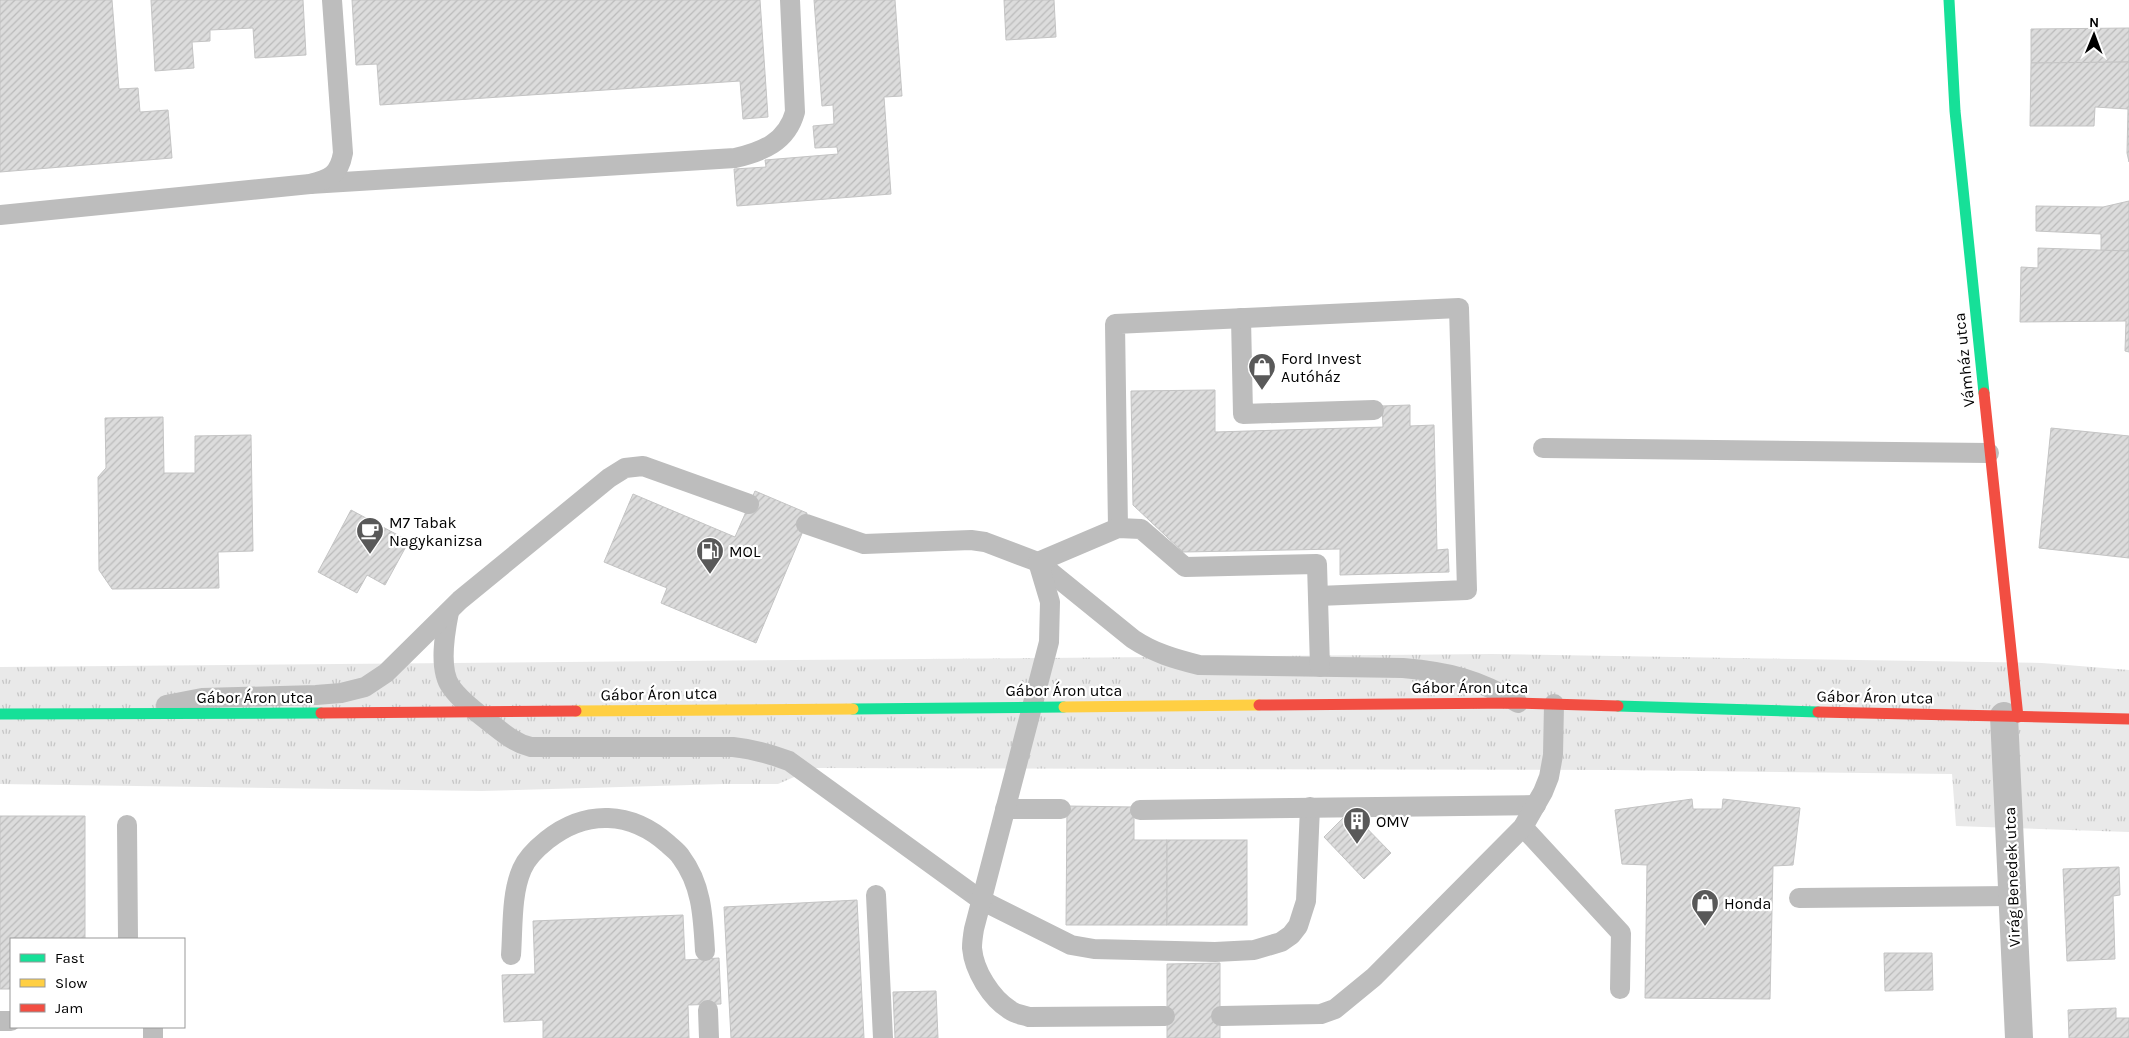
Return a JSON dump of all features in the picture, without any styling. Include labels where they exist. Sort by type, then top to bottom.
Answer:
[{"type":"main road","name":"Vámház utca","points":[[1949,0],[1955,111],[1989,453],[2011,717]]},
{"type":"main road","name":"Gábor Áron utca","points":[[0,714],[1518,703],[2129,719]]},
{"type":"street","name":"Virág Benedek utca","points":[[2011,717],[2012,896],[2018,1038]]},
{"type":"lane","points":[[310,184],[323,181],[334,174],[341,166],[343,154],[332,0]]},
{"type":"lane","points":[[0,215],[310,184],[735,158],[750,155],[778,141],[792,123],[795,112],[790,0]]},
{"type":"lane","points":[[1118,528],[1115,324],[1459,308],[1467,590],[1318,596]]},
{"type":"lane","points":[[1241,318],[1243,414],[1374,410]]},
{"type":"lane","points":[[1542,448],[1989,453]]},
{"type":"lane","points":[[126,714],[202,698],[316,695],[341,693],[365,687],[386,674],[449,612],[609,478],[625,468],[643,466],[750,504]]},
{"type":"lane","points":[[806,524],[864,544],[985,542],[1038,562],[1149,650],[1199,665],[1403,668],[1462,676],[1494,688],[1518,703]]},
{"type":"lane","points":[[1038,562],[1118,528],[1141,529],[1185,567],[1317,564],[1320,667]]},
{"type":"lane","points":[[1038,562],[1050,602],[1051,623],[1049,642],[981,900],[974,929],[972,948],[986,984],[1011,1011],[1029,1016],[1165,1016]]},
{"type":"lane","points":[[449,612],[445,630],[445,670],[450,686],[463,701],[518,744],[531,747],[733,747],[770,754],[788,761],[981,900],[1071,945],[1094,949],[1215,952],[1254,950],[1270,946],[1291,935],[1298,926],[1304,912],[1306,900],[1310,808]]},
{"type":"lane","points":[[1222,1016],[1321,1014],[1335,1010],[1374,977],[1523,826],[1544,792],[1550,770],[1553,754],[1554,704]]},
{"type":"lane","points":[[1140,810],[1536,805]]},
{"type":"lane","points":[[1005,809],[1061,809]]},
{"type":"lane","points":[[511,955],[517,890],[522,868],[534,850],[554,835],[575,825],[595,819],[616,818],[640,824],[660,837],[680,855],[693,874],[703,910],[705,951]]},
{"type":"lane","points":[[127,824],[128,938]]},
{"type":"lane","points":[[1523,826],[1621,933],[1620,989]]},
{"type":"lane","points":[[876,895],[884,1038]]},
{"type":"lane","points":[[1799,898],[2012,896]]},
{"type":"lane","points":[[708,1010],[709,1038]]},
{"type":"green space","points":[[1492,654],[2042,663],[2129,670],[2129,832],[1956,826],[1952,774],[1612,770],[815,768],[778,784],[482,791],[0,784],[0,667]]},
{"type":"building","points":[[0,0],[112,0],[119,89],[138,88],[140,112],[168,110],[172,158],[0,172]]},
{"type":"building","points":[[151,0],[303,0],[306,55],[255,58],[253,28],[210,30],[210,41],[192,42],[194,68],[155,71]]},
{"type":"building","points":[[352,0],[760,0],[768,117],[743,119],[740,81],[380,105],[377,64],[356,65]]},
{"type":"building","points":[[814,0],[895,0],[902,96],[884,97],[891,194],[737,206],[734,169],[766,167],[765,160],[838,154],[837,147],[815,148],[813,126],[834,124],[833,105],[822,106]]},
{"type":"building","points":[[1004,0],[1054,0],[1056,37],[1006,40]]},
{"type":"building","points":[[2129,28],[2129,62],[2031,63],[2031,29]]},
{"type":"building","points":[[2129,62],[2129,162],[2127,153],[2128,109],[2095,107],[2094,126],[2030,126],[2031,63]]},
{"type":"building","points":[[2129,201],[2129,251],[2101,251],[2101,234],[2036,231],[2036,206],[2103,207]]},
{"type":"building","points":[[2038,248],[2129,251],[2129,352],[2125,351],[2126,321],[2020,322],[2021,267],[2038,268]]},
{"type":"building","points":[[1215,390],[1215,432],[1383,427],[1382,406],[1410,405],[1410,426],[1434,425],[1437,550],[1448,549],[1449,572],[1340,575],[1340,549],[1183,552],[1133,505],[1131,391]]},
{"type":"building","points":[[163,417],[164,473],[195,473],[195,436],[251,435],[253,551],[218,552],[219,588],[112,589],[99,570],[98,477],[106,468],[105,418]]},
{"type":"building","points":[[2051,428],[2129,436],[2129,558],[2039,548]]},
{"type":"building","name":"MOL","points":[[755,491],[807,513],[806,524],[756,643],[661,603],[667,588],[604,562],[633,494],[735,537]]},
{"type":"building","points":[[351,510],[409,541],[385,585],[367,575],[357,593],[318,572]]},
{"type":"building","points":[[1692,799],[1693,809],[1722,809],[1723,799],[1800,808],[1793,865],[1773,866],[1770,999],[1645,998],[1647,865],[1622,864],[1615,810]]},
{"type":"building","points":[[1067,806],[1134,807],[1134,840],[1167,840],[1167,925],[1066,925]]},
{"type":"building","name":"OMV","points":[[1350,811],[1391,853],[1364,879],[1324,837]]},
{"type":"building","points":[[0,816],[85,816],[85,938],[10,938],[10,989],[0,989]]},
{"type":"building","points":[[1167,840],[1247,840],[1247,925],[1167,925]]},
{"type":"building","points":[[2119,867],[2120,895],[2113,896],[2115,959],[2067,961],[2063,869]]},
{"type":"building","points":[[857,900],[864,1038],[731,1038],[724,907]]},
{"type":"building","points":[[683,915],[685,960],[719,958],[721,1004],[688,1005],[689,1038],[543,1038],[543,1020],[504,1022],[502,975],[535,974],[533,921]]},
{"type":"building","points":[[1884,953],[1932,953],[1933,990],[1885,991]]},
{"type":"building","points":[[1220,963],[1220,1038],[1167,1038],[1167,964]]},
{"type":"building","points":[[936,991],[938,1038],[895,1038],[893,992]]},
{"type":"building","points":[[2116,1008],[2116,1018],[2129,1018],[2129,1038],[2069,1038],[2068,1010]]},
{"type":"traffic: fast","points":[[1949,0],[1955,111],[1984,393]]},
{"type":"traffic: fast","points":[[1618,706],[1818,712]]},
{"type":"traffic: fast","points":[[853,709],[1064,707]]},
{"type":"traffic: fast","points":[[0,714],[321,713]]},
{"type":"traffic: slow","points":[[1064,707],[1259,705]]},
{"type":"traffic: slow","points":[[576,711],[853,709]]},
{"type":"traffic: jam","points":[[1984,393],[2018,717]]},
{"type":"traffic: jam","points":[[1259,705],[1518,703],[1618,706]]},
{"type":"traffic: jam","points":[[321,713],[576,711]]},
{"type":"traffic: jam","points":[[1818,712],[2129,719]]},
{"type":"place","name":"Ford Invest Autóház","points":[[1262,391]]},
{"type":"place","name":"M7 Tabak Nagykanizsa","points":[[370,555]]},
{"type":"place","name":"MOL","points":[[710,575]]},
{"type":"place","name":"OMV","points":[[1357,845]]},
{"type":"place","name":"Honda","points":[[1705,927]]}]
